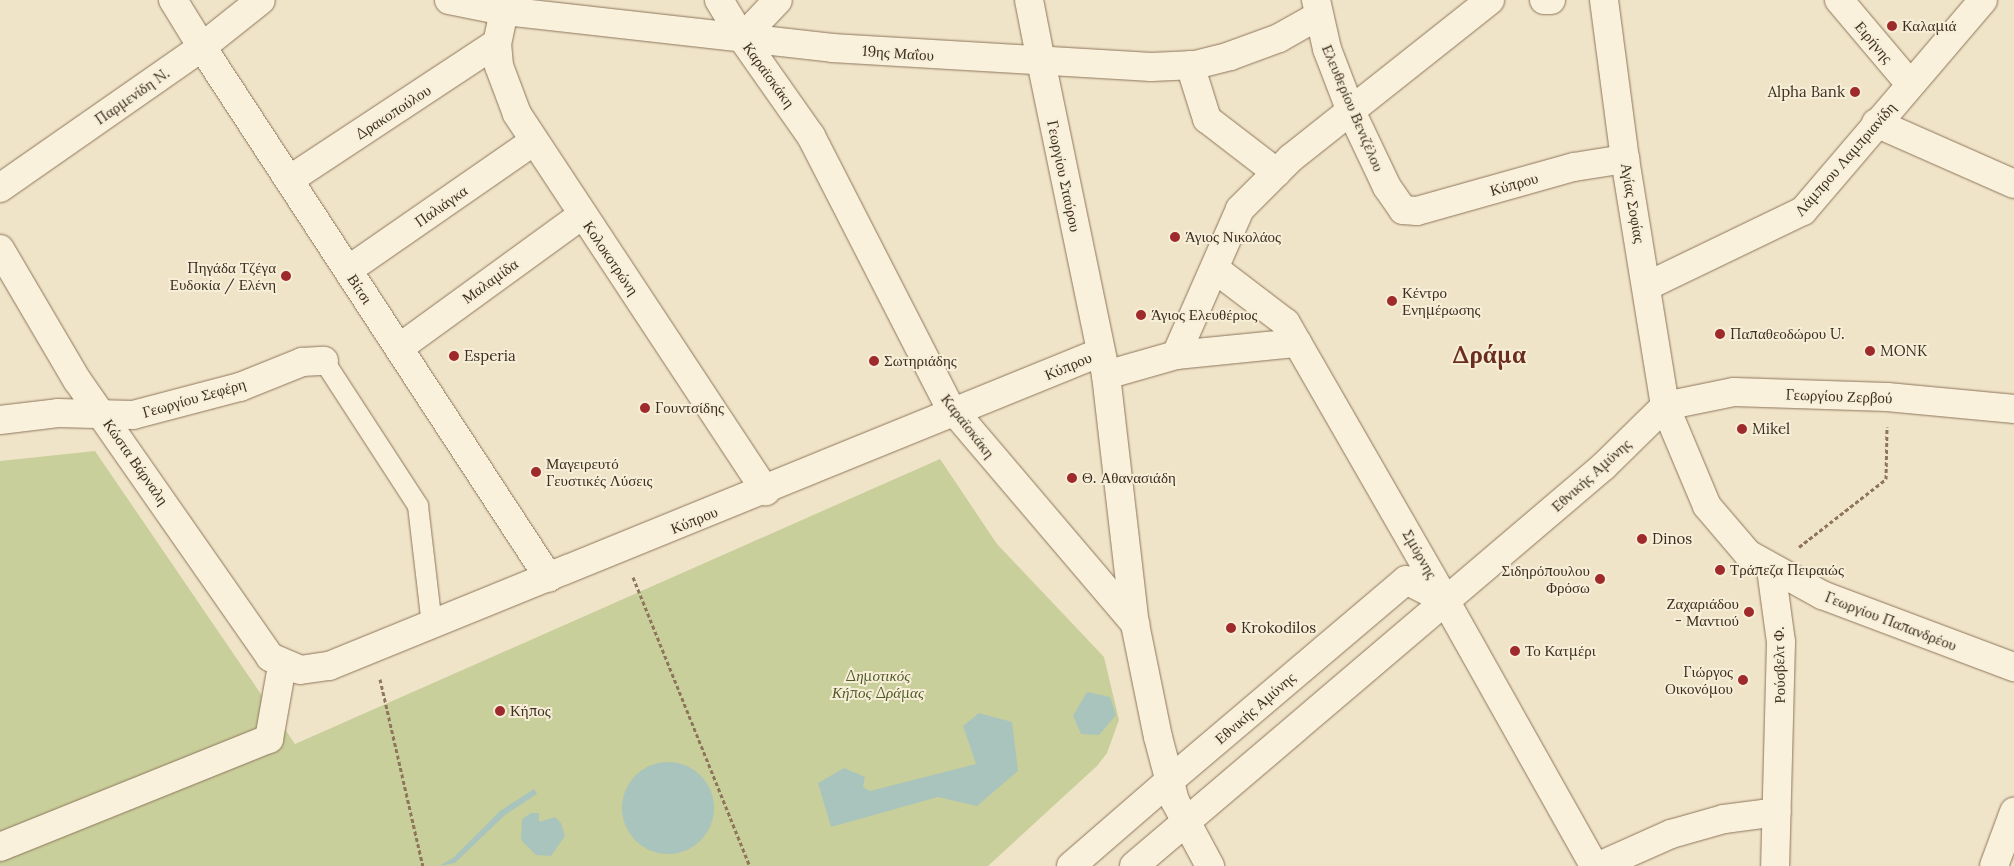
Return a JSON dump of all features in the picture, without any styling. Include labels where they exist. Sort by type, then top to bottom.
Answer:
[{"type":"street","name":"Βίτσι","points":[[173,0],[288,180],[549,578]]},
{"type":"street","name":"Παρμενίδη N.","points":[[0,188],[202,47],[262,0]]},
{"type":"street","name":"19ης Μαΐου","points":[[449,0],[504,11],[874,52],[1041,61],[1190,65],[1270,42],[1322,5]]},
{"type":"street","name":"Καραϊσκάκη","points":[[719,0],[742,38],[811,136],[955,414],[1135,624],[1168,782],[1184,823],[1210,866]]},
{"type":"street","points":[[742,38],[778,0]]},
{"type":"street","name":"Γεωργίου Σταύρου","points":[[1029,0],[1104,364]]},
{"type":"street","points":[[1176,355],[1240,209],[1277,173],[1350,109],[1490,0]]},
{"type":"street","points":[[1544,0],[1551,0]]},
{"type":"street","name":"Αγίας Σοφίας","points":[[1604,0],[1625,159],[1665,406]]},
{"type":"street","name":"Ειρήνης","points":[[1839,0],[1910,84]]},
{"type":"street","name":"Λάμπρου Λαμπριανίδη","points":[[1647,286],[1796,216],[1983,0]]},
{"type":"street","name":"Ελευθερίου Βενιζέλου","points":[[1322,5],[1350,109],[1387,188],[1404,210]]},
{"type":"street","name":"Κολοκοτρώνη","points":[[504,11],[497,43],[503,84],[534,141],[766,491]]},
{"type":"street","name":"Δρακοπούλου","points":[[288,180],[497,43]]},
{"type":"street","points":[[1190,65],[1207,119],[1277,173]]},
{"type":"street","points":[[1876,122],[2014,184]]},
{"type":"street","name":"Παλιάγκα","points":[[348,270],[534,141]]},
{"type":"street","name":"Κύπρου","points":[[1404,210],[1418,211],[1574,167],[1625,159]]},
{"type":"street","name":"Μαλαμίδα","points":[[399,348],[582,215]]},
{"type":"street","name":"Κώστα Βάρναλη","points":[[0,249],[77,380],[270,658],[282,666]]},
{"type":"street","name":"Σμύρνης","points":[[1215,269],[1286,323],[1445,600],[1594,866]]},
{"type":"street","name":"Κύπρου","points":[[282,666],[319,669],[955,414],[1104,364],[1297,343]]},
{"type":"street","name":"Γεωργίου Σεφέρη","points":[[0,420],[58,413],[103,416],[155,411],[240,386],[302,362],[324,361]]},
{"type":"street","points":[[1104,364],[1135,624]]},
{"type":"street","name":"Γεωργίου Ζερβού","points":[[1665,406],[1734,392],[1887,397],[2014,409]]},
{"type":"street","points":[[1665,406],[1707,506],[1748,554],[1771,569]]},
{"type":"street","name":"Εθνικής Αμύνης","points":[[1134,866],[1604,466],[1665,406]]},
{"type":"street","name":"Γεωργίου Παπανδρέου","points":[[1771,569],[1822,595],[2014,668]]},
{"type":"street","name":"Ρούσβελτ Φ.","points":[[1771,569],[1781,642],[1775,866]]},
{"type":"street","name":"Εθνικής Αμύνης","points":[[1071,866],[1406,580],[1445,600]]},
{"type":"street","points":[[0,847],[269,739],[282,666]]},
{"type":"street","points":[[1599,866],[1672,834],[1724,819],[1776,812]]},
{"type":"street","points":[[1994,866],[2014,812]]},
{"type":"lane","points":[[324,361],[418,506],[432,625]]},
{"type":"path","points":[[1771,569],[1886,479],[1887,397]]},
{"type":"path","points":[[622,549],[750,866]]},
{"type":"path","points":[[373,648],[423,866]]},
{"type":"green space","name":"Δημοτικός Κήπος Δράμας","points":[[95,451],[295,744],[940,459],[997,544],[1104,657],[1119,720],[1107,753],[1097,766],[988,866],[0,866],[0,461]]},
{"type":"water","points":[[1087,692],[1110,697],[1116,715],[1099,735],[1081,734],[1073,716]]},
{"type":"water","points":[[979,713],[1012,722],[1018,771],[977,806],[938,797],[831,827],[818,783],[844,768],[865,777],[863,787],[870,791],[976,764],[963,726]]},
{"type":"water","points":[[668,762],[685,766],[700,776],[710,791],[714,808],[710,825],[700,840],[685,850],[668,854],[651,850],[636,840],[626,825],[622,808],[626,791],[636,776],[651,766]]},
{"type":"water","points":[[534,789],[537,794],[505,815],[455,863],[439,866],[453,858],[500,811]]},
{"type":"water","points":[[531,813],[539,813],[539,822],[555,817],[561,823],[565,836],[551,856],[536,855],[521,840],[522,819]]},
{"type":"place","name":"Καλαμιά","points":[[1892,26]]},
{"type":"place","name":"Alpha Bank","points":[[1855,92]]},
{"type":"place","name":"Άγιος Νικολάος","points":[[1175,237]]},
{"type":"place","name":"Πηγάδα Τζέγα Ευδοκία / Ελένη","points":[[286,276]]},
{"type":"place","name":"Κέντρο Ενημέρωσης","points":[[1392,301]]},
{"type":"place","name":"Άγιος Ελευθέριος","points":[[1141,315]]},
{"type":"place","name":"Παπαθεοδώρου U.","points":[[1720,334]]},
{"type":"place","name":"MONK","points":[[1870,351]]},
{"type":"place","name":"Esperia","points":[[454,356]]},
{"type":"place","name":"Σωτηριάδης","points":[[874,361]]},
{"type":"place","name":"Γουντσίδης","points":[[645,408]]},
{"type":"place","name":"Mikel","points":[[1742,429]]},
{"type":"place","name":"Μαγειρευτό Γευστικές Λύσεις","points":[[536,472]]},
{"type":"place","name":"Θ. Αθανασιάδη","points":[[1072,478]]},
{"type":"place","name":"Dinos","points":[[1642,539]]},
{"type":"place","name":"Τράπεζα Πειραιώς","points":[[1720,570]]},
{"type":"place","name":"Σιδηρόπουλου Φρόσω","points":[[1600,579]]},
{"type":"place","name":"Ζαχαριάδου - Μαντιού","points":[[1749,612]]},
{"type":"place","name":"Krokodilos","points":[[1231,628]]},
{"type":"place","name":"Το Κατμέρι","points":[[1515,651]]},
{"type":"place","name":"Γιώργος Οικονόμου","points":[[1743,680]]},
{"type":"place","name":"Κήπος","points":[[500,711]]},
{"type":"district","name":"Δράμα","points":[[1489,354]]}]
